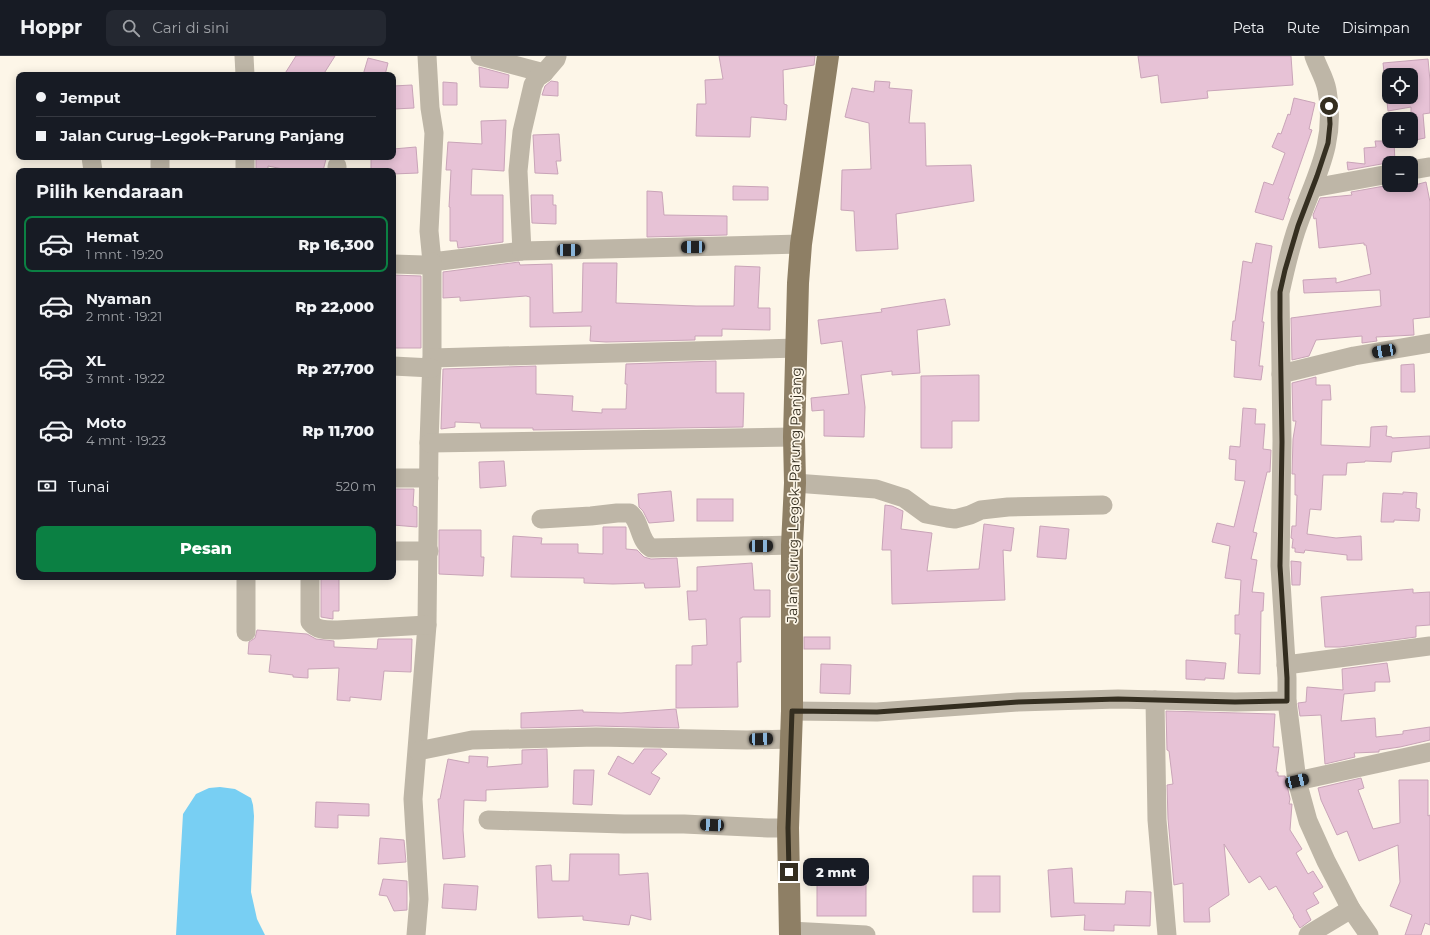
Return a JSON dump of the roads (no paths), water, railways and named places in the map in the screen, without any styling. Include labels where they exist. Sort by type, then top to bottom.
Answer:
[{"type":"main road","name":"Jalan Curug–Legok–Parung Panjang","points":[[790,933],[788,828],[792,711],[792,545],[795,483],[794,437],[798,283],[828,56]]},
{"type":"street","points":[[244,56],[245,72]]},
{"type":"street","points":[[416,935],[419,899],[413,800],[427,625],[429,443],[432,363],[432,262],[430,231],[434,133],[430,108],[427,56]]},
{"type":"street","points":[[480,56],[544,73]]},
{"type":"street","points":[[522,251],[518,171],[522,132],[532,86],[537,78],[544,73],[557,56]]},
{"type":"street","points":[[1314,56],[1323,76],[1327,90],[1330,124],[1328,143],[1298,226],[1280,292],[1282,442],[1280,566],[1287,701],[1297,781],[1308,821],[1326,861],[1351,909],[1369,935]]},
{"type":"street","points":[[1418,169],[1430,167]]},
{"type":"street","points":[[1313,188],[1382,175]]},
{"type":"street","points":[[396,264],[424,265],[432,262],[522,251],[802,244]]},
{"type":"street","points":[[1281,374],[1354,356],[1430,343]]},
{"type":"street","points":[[396,366],[797,348]]},
{"type":"street","points":[[429,443],[794,437]]},
{"type":"street","points":[[396,478],[429,478]]},
{"type":"street","points":[[795,483],[876,489],[904,498],[926,514],[955,519],[981,510],[1008,507],[1104,505]]},
{"type":"street","points":[[541,519],[630,513],[637,522],[646,545],[651,548],[792,545]]},
{"type":"street","points":[[396,551],[429,552]]},
{"type":"street","points":[[246,580],[246,632]]},
{"type":"street","points":[[310,580],[310,622],[318,629],[338,630],[427,625]]},
{"type":"street","points":[[1286,665],[1430,646]]},
{"type":"street","points":[[792,711],[877,712],[1018,702],[1118,699],[1235,702],[1287,701]]},
{"type":"street","points":[[1154,700],[1158,827],[1167,935]]},
{"type":"street","points":[[418,751],[472,740],[596,737],[747,740],[791,738]]},
{"type":"street","points":[[1297,781],[1430,752]]},
{"type":"street","points":[[488,820],[624,824],[684,824],[788,828]]},
{"type":"street","points":[[1308,935],[1351,909]]},
{"type":"street","points":[[790,933],[866,935]]},
{"type":"water","points":[[220,787],[235,789],[251,798],[254,816],[251,892],[257,919],[265,935],[176,935],[183,814],[196,794],[209,788]]}]
